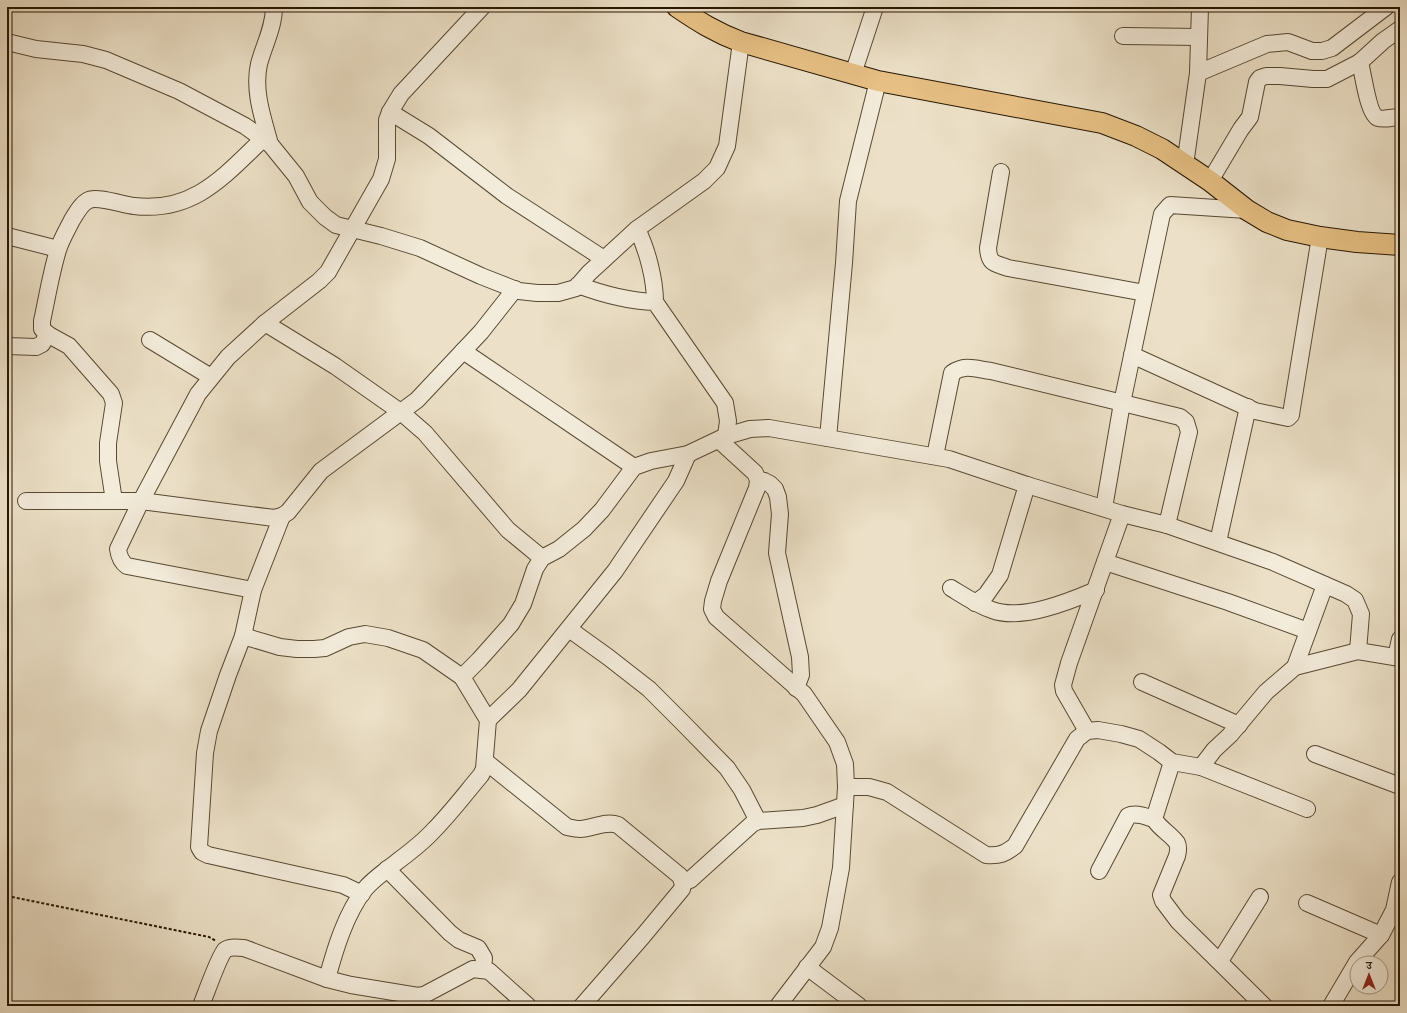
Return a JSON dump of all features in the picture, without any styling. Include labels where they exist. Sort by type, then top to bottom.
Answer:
[{"type":"main road","points":[[677,7],[705,26],[724,36],[878,81],[1102,123],[1143,139],[1162,149],[1210,181],[1247,210],[1267,222],[1320,237],[1356,242],[1400,245]]},
{"type":"street","points":[[266,141],[257,88],[259,65],[274,17],[274,7]]},
{"type":"street","points":[[253,590],[127,566],[122,563],[119,557],[118,549],[141,501],[198,394],[228,358],[265,323],[319,281],[328,272],[382,179],[387,159],[387,120],[390,112],[401,94],[482,7]]},
{"type":"street","points":[[853,74],[875,7]]},
{"type":"street","points":[[1184,165],[1198,73],[1200,7]]},
{"type":"street","points":[[1198,73],[1267,44],[1288,42],[1312,51],[1322,51],[1332,48],[1386,7]]},
{"type":"street","points":[[1210,181],[1241,129],[1250,117],[1257,82],[1260,78],[1266,76],[1280,76],[1327,79],[1360,62],[1400,29]]},
{"type":"street","points":[[1123,36],[1199,36]]},
{"type":"street","points":[[8,46],[83,54],[106,60],[179,91],[245,126],[266,141],[296,176],[310,202],[325,217],[336,225],[382,236],[420,248],[481,276],[515,289],[537,293],[558,293],[576,288],[604,259],[637,229],[704,181],[717,168],[727,146],[741,42]]},
{"type":"street","points":[[1360,62],[1370,107],[1374,114],[1379,118],[1400,117]]},
{"type":"street","points":[[828,438],[844,263],[848,201],[878,81]]},
{"type":"street","points":[[390,112],[429,136],[507,196],[604,259]]},
{"type":"street","points":[[114,501],[108,449],[114,403],[111,394],[70,346],[42,329],[42,321],[58,249],[79,208],[87,201],[96,199],[135,206],[160,207],[179,203],[195,197],[210,187],[266,141]]},
{"type":"street","points":[[1001,172],[988,248],[989,258],[994,263],[1008,268],[1145,293]]},
{"type":"street","points":[[1104,508],[1122,403],[1162,214],[1170,205],[1247,210]]},
{"type":"street","points":[[637,229],[643,242],[655,291],[655,302],[724,403],[728,422],[722,438]]},
{"type":"street","points":[[7,236],[58,249]]},
{"type":"street","points":[[1132,356],[1255,411],[1288,418],[1291,415],[1320,237]]},
{"type":"street","points":[[578,285],[594,291],[642,301],[655,302]]},
{"type":"street","points":[[26,501],[141,501],[274,518],[282,516],[288,512],[322,471],[402,413],[417,400],[481,332],[515,289]]},
{"type":"street","points":[[265,323],[335,366],[402,413],[425,433],[508,530],[542,558]]},
{"type":"street","points":[[7,346],[36,347],[42,344],[48,334]]},
{"type":"street","points":[[150,340],[211,377]]},
{"type":"street","points":[[463,351],[634,466]]},
{"type":"street","points":[[935,456],[952,373],[965,367],[991,371],[1180,417],[1186,422],[1189,432],[1167,524]]},
{"type":"street","points":[[1218,542],[1248,408]]},
{"type":"street","points":[[462,677],[488,651],[511,624],[523,604],[535,568],[542,558],[559,549],[584,529],[602,510],[634,466],[688,454],[722,438],[750,430],[769,428],[949,458],[1027,485],[1122,514],[1167,524],[1273,562],[1346,594],[1355,600],[1361,614],[1358,651]]},
{"type":"street","points":[[722,438],[755,473],[758,480],[757,488],[719,581],[712,609],[716,617],[721,622],[804,694],[837,742],[844,764],[846,787],[841,868],[830,928],[823,947],[778,1006]]},
{"type":"street","points":[[488,720],[519,690],[569,629],[619,564],[676,481],[688,454]]},
{"type":"street","points":[[758,480],[764,480],[770,484],[778,497],[780,514],[777,553],[801,662],[801,675],[796,688]]},
{"type":"street","points":[[975,603],[986,595],[1000,575],[1027,485]]},
{"type":"street","points":[[1087,731],[1064,691],[1064,685],[1069,663],[1122,514]]},
{"type":"street","points":[[282,516],[253,590],[243,636],[209,731],[205,753],[200,847],[202,852],[208,855],[343,885],[362,894]]},
{"type":"street","points":[[1105,562],[1228,602],[1308,631]]},
{"type":"street","points":[[1295,667],[1325,585]]},
{"type":"street","points":[[951,588],[975,603],[992,611],[1003,613],[1022,613],[1064,603],[1096,590]]},
{"type":"street","points":[[569,629],[649,689],[682,721],[727,768],[742,790],[758,821]]},
{"type":"street","points":[[243,636],[280,647],[297,649],[325,648],[350,637],[365,634],[388,638],[423,650],[462,677],[488,720],[484,769],[481,775],[433,831],[377,877],[362,894],[354,906],[335,951],[327,978]]},
{"type":"street","points":[[1201,767],[1214,750],[1239,725],[1266,692],[1295,667],[1358,651],[1398,658],[1400,639]]},
{"type":"street","points":[[1142,682],[1239,725]]},
{"type":"street","points":[[846,787],[869,787],[887,792],[986,855],[996,856],[1004,854],[1015,846],[1077,739],[1087,731],[1098,730],[1139,739],[1172,762],[1201,767],[1307,809]]},
{"type":"street","points":[[1315,754],[1400,786]]},
{"type":"street","points":[[485,761],[567,827],[581,829],[608,824],[618,825],[680,876],[683,885],[682,889],[582,1006]]},
{"type":"street","points":[[1154,819],[1172,762]]},
{"type":"street","points":[[682,882],[690,880],[752,824],[758,821],[803,818],[817,815],[845,805]]},
{"type":"street","points":[[1099,872],[1128,816],[1136,814],[1154,819],[1158,826],[1177,844],[1178,850],[1161,895],[1163,901],[1178,922],[1220,961],[1264,1006]]},
{"type":"street","points":[[387,870],[450,933],[459,940],[478,948],[484,958],[483,970]]},
{"type":"street","points":[[1331,1006],[1357,962],[1381,935],[1394,910],[1400,882]]},
{"type":"street","points":[[1220,961],[1260,897]]},
{"type":"street","points":[[1307,903],[1381,935]]},
{"type":"street","points":[[201,1006],[225,950],[231,948],[244,948],[327,978],[351,985],[418,996],[424,995],[473,970],[489,971],[528,1006]]},
{"type":"street","points":[[807,967],[859,1006]]},
{"type":"path","points":[[7,896],[209,938],[217,941],[225,950]]}]
